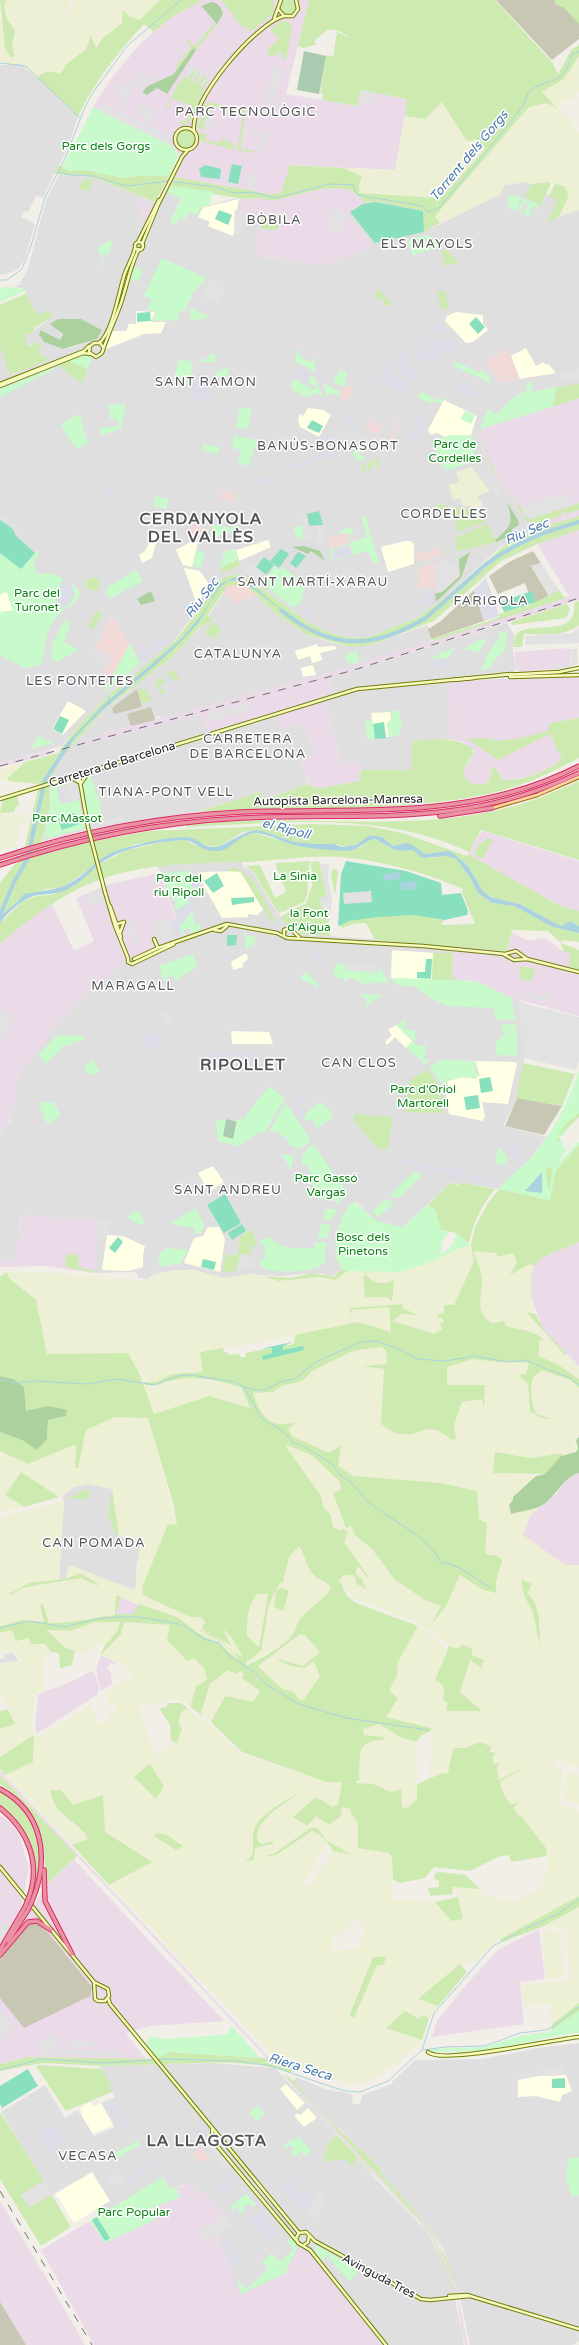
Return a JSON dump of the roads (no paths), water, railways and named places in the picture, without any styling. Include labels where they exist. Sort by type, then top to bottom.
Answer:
[{"type":"highway","name":"Autopista Barcelona-Manresa","points":[[1,858],[43,845],[122,826],[197,816],[260,812],[389,811],[454,806],[520,791],[579,766]]},
{"type":"highway","name":"Autopista Barcelona-Manresa","points":[[0,865],[40,852],[118,833],[189,822],[243,818],[393,817],[452,812],[500,803],[534,792],[579,773]]},
{"type":"highway","points":[[393,817],[411,818],[451,815],[492,808]]},
{"type":"highway","points":[[0,1788],[17,1800],[30,1817],[38,1833],[43,1855],[46,1901],[72,1954]]},
{"type":"highway","points":[[0,1955],[27,1908],[34,1879],[32,1854],[19,1827],[1,1809]]},
{"type":"highway","points":[[0,1950],[32,1901],[40,1878],[43,1855]]},
{"type":"highway","points":[[0,1955],[28,1922],[37,1921],[51,1930]]},
{"type":"main road","points":[[274,20],[281,0]]},
{"type":"main road","points":[[0,385],[83,353],[99,356],[102,353],[121,305],[129,271],[139,250],[142,247],[142,244],[182,157],[196,143],[194,131],[195,120],[206,94],[221,71],[235,55],[274,20],[284,16],[295,15],[298,2]]},
{"type":"main road","points":[[278,10],[284,16]]},
{"type":"main road","points":[[188,128],[195,120]]},
{"type":"main road","points":[[188,150],[181,149],[175,143],[175,136],[180,129],[188,128],[194,131]]},
{"type":"main road","points":[[181,149],[182,157]]},
{"type":"main road","points":[[112,325],[124,276],[136,248],[135,244],[138,242],[154,209],[167,190]]},
{"type":"main road","points":[[138,242],[142,244]]},
{"type":"main road","points":[[99,343],[113,316],[121,305]]},
{"type":"main road","points":[[0,385],[84,351],[93,343],[99,343]]},
{"type":"main road","points":[[99,343],[103,348]]},
{"type":"main road","points":[[90,346],[90,354]]},
{"type":"main road","name":"Carretera de Barcelona","points":[[449,681],[512,674],[563,672],[578,668]]},
{"type":"main road","name":"Carretera de Barcelona","points":[[495,677],[512,674]]},
{"type":"main road","name":"Carretera de Barcelona","points":[[0,798],[357,689],[495,677],[579,675]]},
{"type":"main road","points":[[80,784],[85,776],[93,770]]},
{"type":"main road","points":[[79,775],[88,827],[105,892],[117,924],[119,934]]},
{"type":"main road","points":[[492,808],[536,795],[579,777]]},
{"type":"main road","points":[[61,779],[71,778],[80,784]]},
{"type":"main road","points":[[107,898],[111,915],[128,958],[128,963],[167,946],[231,925],[278,933],[292,938],[501,953],[511,953],[516,951],[527,959],[579,972]]},
{"type":"main road","points":[[111,915],[117,924]]},
{"type":"main road","points":[[115,919],[120,922],[124,922]]},
{"type":"main road","points":[[117,924],[124,922]]},
{"type":"main road","points":[[119,934],[124,922]]},
{"type":"main road","points":[[278,933],[290,928],[301,938]]},
{"type":"main road","points":[[284,931],[284,936]]},
{"type":"main road","points":[[292,938],[294,932]]},
{"type":"main road","points":[[134,961],[157,946],[178,942]]},
{"type":"main road","points":[[148,955],[157,946],[167,946]]},
{"type":"main road","points":[[501,953],[518,960],[527,959]]},
{"type":"main road","points":[[511,953],[511,958]]},
{"type":"main road","points":[[518,960],[520,955]]},
{"type":"main road","points":[[128,958],[134,961]]},
{"type":"main road","points":[[0,1867],[94,1982],[108,1989],[110,2004],[153,2058],[218,2134],[299,2233]]},
{"type":"main road","points":[[94,1982],[95,1999],[110,2004]]},
{"type":"main road","points":[[94,1989],[99,1985]]},
{"type":"main road","points":[[104,2001],[108,1998]]},
{"type":"main road","points":[[428,2052],[437,2054],[471,2054],[579,2037]]},
{"type":"main road","points":[[211,2127],[213,2139],[296,2240],[310,2250],[387,2345]]},
{"type":"main road","points":[[213,2134],[218,2134]]},
{"type":"main road","points":[[213,2139],[217,2140],[218,2134]]},
{"type":"main road","points":[[299,2233],[305,2232],[309,2235],[308,2242],[310,2250]]},
{"type":"main road","points":[[296,2240],[299,2233]]},
{"type":"main road","name":"Avinguda Tres","points":[[309,2235],[315,2242],[418,2297],[430,2300],[460,2294],[472,2296],[579,2329]]},
{"type":"main road","points":[[303,2245],[308,2242]]},
{"type":"main road","name":"Avinguda Tres","points":[[308,2242],[315,2242]]},
{"type":"water","points":[[235,577],[249,582],[285,613],[242,580],[228,581],[215,595],[202,618],[183,640],[100,713],[69,745],[64,746],[102,706],[181,639],[204,612],[220,584]]},
{"type":"water","points":[[255,830],[263,831],[294,842],[334,844],[342,847],[356,845],[370,835],[382,837],[393,846],[405,843],[411,844],[425,854],[447,851],[453,853],[468,866],[483,891],[490,897],[520,904],[562,926],[570,921],[579,926],[579,933],[553,927],[514,906],[492,903],[478,893],[471,879],[456,859],[447,856],[422,858],[413,850],[396,850],[375,839],[370,840],[356,849],[348,851],[329,850],[294,845],[257,833],[241,838],[224,850],[219,851],[207,850],[187,840],[161,842],[130,849],[101,863],[81,881],[64,891],[33,896],[27,899],[7,914],[0,923],[0,916],[24,894],[52,889],[68,884],[81,876],[105,857],[119,850],[134,845],[176,837],[191,838],[205,845],[216,847]]},
{"type":"water","points":[[399,872],[400,879],[384,881],[383,874]]},
{"type":"water","points":[[416,881],[417,889],[401,890],[400,882]]},
{"type":"water","points":[[542,1172],[542,1193],[525,1191]]},
{"type":"waterway","points":[[0,280],[7,280],[22,269],[31,246],[45,197],[64,161],[85,107],[92,94],[127,46],[181,0]]},
{"type":"waterway","name":"Torrent dels Gorgs","points":[[58,172],[70,175],[94,176],[126,186],[168,181],[216,187],[234,193],[252,192],[276,198],[329,184],[353,185],[357,195],[423,206],[427,212],[439,208],[511,122],[525,102],[528,93],[542,84],[554,80],[564,73],[572,54],[579,52]]},
{"type":"waterway","points":[[0,63],[26,66],[80,118]]},
{"type":"waterway","name":"Riu Sec","points":[[281,610],[299,623],[317,633],[335,639],[352,641],[370,640],[389,636],[408,628],[427,617],[484,566],[498,556],[543,533],[579,522]]},
{"type":"waterway","name":"Riu Sec","points":[[210,592],[211,597]]},
{"type":"waterway","name":"Riu Sec","points":[[108,695],[110,701]]},
{"type":"waterway","name":"Riu Sec","points":[[0,915],[14,882],[27,860],[45,780],[70,742]]},
{"type":"waterway","points":[[0,1380],[19,1383],[34,1381],[88,1384],[117,1379],[155,1385],[177,1376],[191,1375],[235,1382],[244,1387],[257,1390],[266,1390],[280,1382],[295,1379],[314,1363],[360,1342],[376,1341],[401,1350],[417,1359],[445,1361],[475,1356],[508,1362],[525,1360],[570,1378],[579,1385]]},
{"type":"waterway","points":[[244,1387],[262,1419],[283,1431],[293,1443],[301,1445],[330,1462],[341,1476],[351,1482],[368,1502],[418,1536],[436,1553],[441,1563],[453,1565],[491,1588]]},
{"type":"waterway","points":[[0,1628],[29,1621],[64,1627],[96,1619],[118,1617],[138,1617],[174,1623],[184,1626],[204,1639],[219,1643],[228,1655],[256,1673],[266,1684],[299,1704],[346,1718],[428,1730]]},
{"type":"waterway","name":"Riera Seca","points":[[525,1929],[558,1914],[579,1899]]},
{"type":"waterway","name":"Riera Seca","points":[[0,2070],[41,2059],[105,2063],[164,2059],[237,2061],[271,2066],[345,2091],[360,2092],[388,2081],[422,2050],[434,2013],[493,1946],[521,1931]]},
{"type":"waterway","points":[[423,2050],[445,2047],[485,2046],[520,2033],[545,2030],[553,2027],[579,2007]]},
{"type":"railway","points":[[0,766],[354,670],[579,598]]},
{"type":"railway","points":[[0,2191],[92,2345]]},
{"type":"district","name":"PARC TECNOLÒGIC","points":[[246,112]]},
{"type":"district","name":"BÒBILA","points":[[274,220]]},
{"type":"district","name":"ELS MAYOLS","points":[[427,244]]},
{"type":"district","name":"SANT RAMON","points":[[206,382]]},
{"type":"district","name":"BANÚS-BONASORT","points":[[328,446]]},
{"type":"district","name":"CORDELLES","points":[[444,514]]},
{"type":"district","name":"CERDANYOLA DEL VALLÈS","points":[[201,528]]},
{"type":"district","name":"SANT MARTÍ-XARAU","points":[[313,582]]},
{"type":"district","name":"FARIGOLA","points":[[491,601]]},
{"type":"district","name":"CATALUNYA","points":[[238,654]]},
{"type":"district","name":"LES FONTETES","points":[[80,681]]},
{"type":"district","name":"CARRETERA DE BARCELONA","points":[[248,746]]},
{"type":"district","name":"TIANA-PONT VELL","points":[[166,792]]},
{"type":"district","name":"MARAGALL","points":[[133,986]]},
{"type":"district","name":"CAN CLOS","points":[[359,1063]]},
{"type":"district","name":"RIPOLLET","points":[[243,1065]]},
{"type":"district","name":"SANT ANDREU","points":[[228,1190]]},
{"type":"district","name":"CAN POMADA","points":[[94,1543]]},
{"type":"district","name":"LA LLAGOSTA","points":[[207,2141]]},
{"type":"district","name":"VECASA","points":[[88,2156]]},
{"type":"park label","name":"Parc dels Gorgs","points":[[106,146]]},
{"type":"park label","name":"Parc de Cordelles","points":[[455,451]]},
{"type":"park label","name":"Parc del Turonet","points":[[37,600]]},
{"type":"park label","name":"Parc Massot","points":[[67,818]]},
{"type":"park label","name":"La Sinia","points":[[295,876]]},
{"type":"park label","name":"Parc del riu Ripoll","points":[[179,885]]},
{"type":"park label","name":"la Font d'Aigua","points":[[309,920]]},
{"type":"park label","name":"Parc d'Oriol Martorell","points":[[423,1096]]},
{"type":"park label","name":"Parc Gassó Vargas","points":[[326,1185]]},
{"type":"park label","name":"Bosc dels Pinetons","points":[[363,1244]]},
{"type":"park label","name":"Parc Popular","points":[[134,2212]]},
{"type":"water label","name":"el Ripoll","points":[[286,829]]}]
